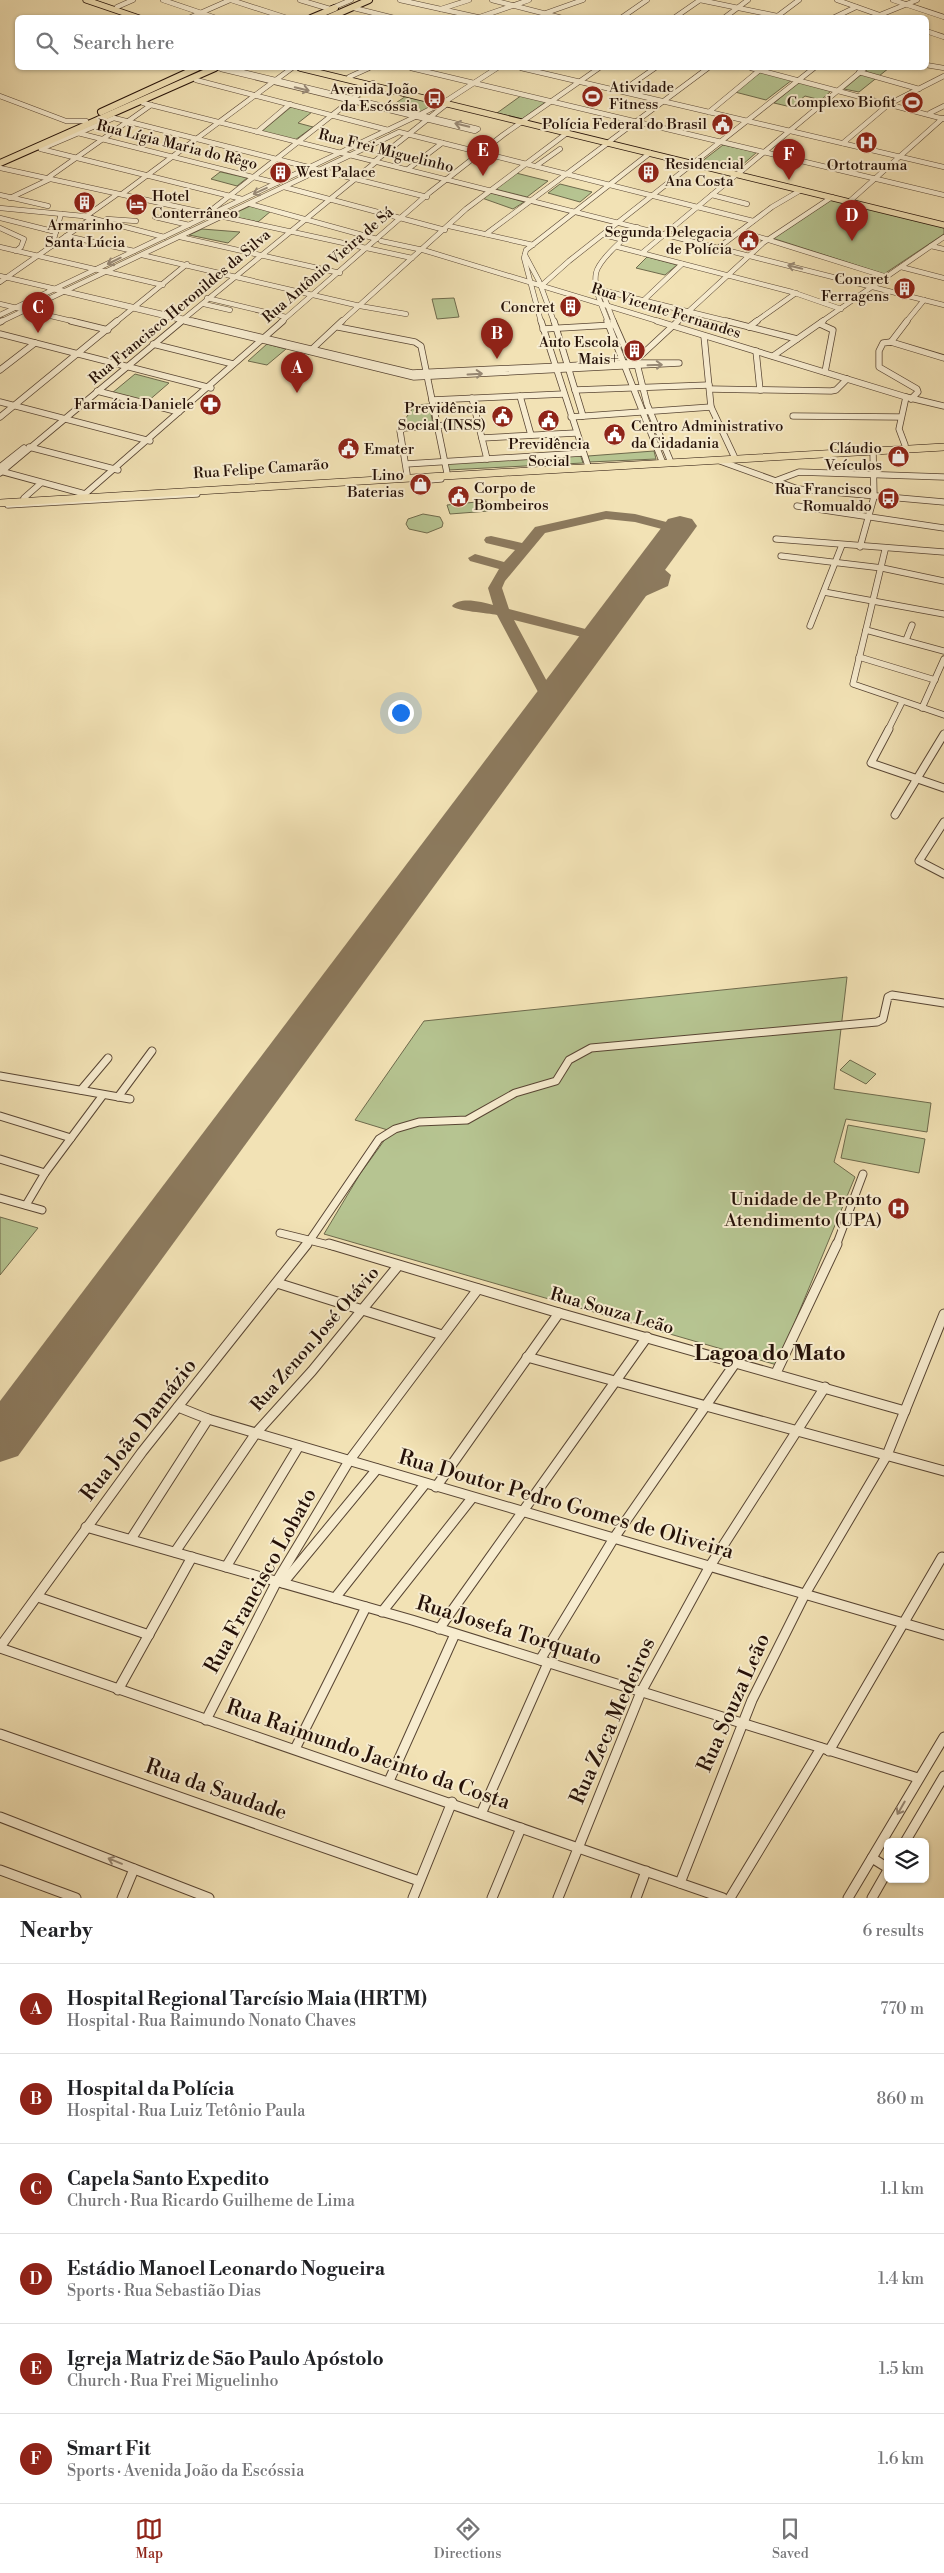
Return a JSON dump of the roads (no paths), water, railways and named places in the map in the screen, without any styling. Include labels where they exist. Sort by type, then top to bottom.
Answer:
[{"type":"highway","points":[[317,15],[330,9],[369,0]]},
{"type":"highway","points":[[327,15],[350,5]]},
{"type":"highway","points":[[333,15],[350,5]]},
{"type":"highway","points":[[339,15],[350,5]]},
{"type":"highway","points":[[0,159],[68,131],[92,119],[112,105],[192,70]]},
{"type":"highway","points":[[112,114],[203,70]]},
{"type":"highway","points":[[92,119],[112,114],[216,70]]},
{"type":"highway","points":[[1,167],[92,119],[143,103],[217,70]]},
{"type":"main road","points":[[86,0],[115,6],[140,15]]},
{"type":"main road","points":[[97,2],[131,15]]},
{"type":"main road","points":[[309,70],[695,163]]},
{"type":"main road","points":[[320,70],[372,84]]},
{"type":"main road","points":[[525,121],[567,133],[851,200],[944,224]]},
{"type":"main road","points":[[738,173],[944,224]]},
{"type":"main road","points":[[906,447],[926,446],[916,445]]},
{"type":"main road","name":"Rua Felipe Camarão","points":[[0,502],[24,498],[407,474],[449,475],[738,461],[873,451],[916,445],[944,445]]},
{"type":"main road","name":"Rua Felipe Camarão","points":[[538,470],[666,460],[738,461],[814,450],[944,445]]},
{"type":"main road","points":[[844,453],[834,451],[851,448]]},
{"type":"main road","points":[[797,456],[823,452],[814,450]]},
{"type":"main road","points":[[384,479],[406,478],[407,474]]},
{"type":"main road","name":"Rua Felipe Camarão","points":[[0,502],[384,479],[438,478],[449,475]]},
{"type":"main road","points":[[67,499],[100,497],[103,493]]},
{"type":"street","points":[[115,6],[133,0]]},
{"type":"street","points":[[163,0],[207,15]]},
{"type":"street","points":[[196,15],[231,0],[278,15]]},
{"type":"street","points":[[300,0],[330,9]]},
{"type":"street","points":[[400,0],[468,15]]},
{"type":"street","points":[[441,9],[469,0]]},
{"type":"street","points":[[492,0],[552,15]]},
{"type":"street","points":[[483,15],[529,0]]},
{"type":"street","points":[[546,13],[583,0]]},
{"type":"street","points":[[625,15],[647,0]]},
{"type":"street","points":[[674,15],[695,0]]},
{"type":"street","points":[[678,15],[700,0],[767,15]]},
{"type":"street","points":[[728,15],[748,0]]},
{"type":"street","points":[[779,15],[799,0]]},
{"type":"street","points":[[837,0],[878,14],[917,0]]},
{"type":"street","points":[[846,3],[856,0]]},
{"type":"street","points":[[893,0],[944,17]]},
{"type":"street","points":[[350,5],[384,15]]},
{"type":"street","points":[[839,15],[856,7]]},
{"type":"street","points":[[929,32],[942,35]]},
{"type":"street","points":[[929,66],[944,68]]},
{"type":"street","points":[[229,70],[475,131],[478,129],[429,119]]},
{"type":"street","points":[[85,217],[149,176],[289,70]]},
{"type":"street","points":[[348,77],[364,70]]},
{"type":"street","points":[[420,70],[944,195]]},
{"type":"street","points":[[0,315],[446,102],[494,70]]},
{"type":"street","points":[[532,70],[543,72],[546,70]]},
{"type":"street","points":[[534,70],[944,166]]},
{"type":"street","name":"Rua Antônio Vieira de Sá","points":[[149,441],[177,414],[449,179],[596,70]]},
{"type":"street","name":"Rua Antônio Vieira de Sá","points":[[582,81],[601,70]]},
{"type":"street","points":[[623,91],[652,70]]},
{"type":"street","points":[[486,234],[705,70]]},
{"type":"street","points":[[707,111],[757,70]]},
{"type":"street","points":[[766,70],[944,118]]},
{"type":"street","points":[[543,287],[574,262],[575,258],[811,70]]},
{"type":"street","points":[[642,253],[862,70]]},
{"type":"street","points":[[860,72],[919,89]]},
{"type":"street","points":[[846,143],[891,103],[944,77]]},
{"type":"street","points":[[196,80],[388,130]]},
{"type":"street","points":[[210,214],[229,196],[372,84]]},
{"type":"street","points":[[0,96],[68,122],[92,119]]},
{"type":"street","points":[[0,100],[64,124],[68,131]]},
{"type":"street","points":[[6,102],[29,107],[24,104]]},
{"type":"street","name":"Rua Francisco Heronildes da Silva","points":[[1,472],[286,231],[429,119],[446,102]]},
{"type":"street","name":"Rua Frei Miguelinho","points":[[143,103],[944,304]]},
{"type":"street","points":[[891,103],[944,118]]},
{"type":"street","points":[[257,132],[290,104]]},
{"type":"street","points":[[10,198],[44,180],[50,179],[76,157],[150,105]]},
{"type":"street","points":[[930,113],[944,106]]},
{"type":"street","points":[[40,148],[78,133],[112,114],[127,121],[196,140],[354,177],[376,185],[427,198]]},
{"type":"street","points":[[851,200],[944,118]]},
{"type":"street","name":"Rua Lígia Maria do Rêgo","points":[[68,131],[277,183]]},
{"type":"street","points":[[0,322],[399,132],[753,221]]},
{"type":"street","points":[[311,350],[489,190],[523,163],[567,133]]},
{"type":"street","points":[[408,169],[442,143]]},
{"type":"street","points":[[40,148],[242,199]]},
{"type":"street","points":[[536,166],[560,149]]},
{"type":"street","points":[[588,466],[543,329],[524,258],[525,253],[534,245],[650,153]]},
{"type":"street","points":[[1,167],[410,260]]},
{"type":"street","points":[[286,186],[404,218],[534,245]]},
{"type":"street","points":[[718,248],[753,221],[801,190]]},
{"type":"street","points":[[712,195],[747,204]]},
{"type":"street","points":[[0,196],[48,206]]},
{"type":"street","points":[[631,363],[768,240],[832,197]]},
{"type":"street","name":"Rua Vicente Fernandes","points":[[252,203],[422,250],[908,398],[943,404]]},
{"type":"street","points":[[0,208],[136,221]]},
{"type":"street","points":[[20,223],[34,211]]},
{"type":"street","points":[[52,246],[61,214]]},
{"type":"street","points":[[155,217],[189,225]]},
{"type":"street","points":[[0,218],[56,232]]},
{"type":"street","points":[[0,282],[92,218],[164,237]]},
{"type":"street","points":[[637,227],[599,267],[595,275],[602,305],[643,388],[666,460]]},
{"type":"street","points":[[0,228],[23,239],[21,247],[16,251]]},
{"type":"street","points":[[740,231],[887,277]]},
{"type":"street","points":[[604,235],[624,240]]},
{"type":"street","points":[[66,236],[134,251]]},
{"type":"street","points":[[182,236],[342,271]]},
{"type":"street","points":[[773,356],[944,237]]},
{"type":"street","points":[[931,246],[944,249]]},
{"type":"street","points":[[0,247],[163,285]]},
{"type":"street","points":[[618,247],[796,294],[842,309]]},
{"type":"street","points":[[525,253],[530,258],[543,287],[583,416]]},
{"type":"street","points":[[144,254],[406,314]]},
{"type":"street","points":[[0,417],[190,264]]},
{"type":"street","points":[[644,300],[682,264]]},
{"type":"street","points":[[901,267],[944,278]]},
{"type":"street","points":[[0,276],[417,375],[631,363],[679,363],[631,363]]},
{"type":"street","points":[[599,289],[797,339]]},
{"type":"street","points":[[599,289],[608,307],[612,325]]},
{"type":"street","name":"Rua Antônio Vieira de Sá","points":[[103,493],[103,484],[119,468],[235,363],[265,339],[288,316],[317,293]]},
{"type":"street","points":[[749,327],[796,294]]},
{"type":"street","points":[[209,297],[288,316]]},
{"type":"street","name":"Rua Francisco Heronildes da Silva","points":[[182,319],[204,304],[209,297]]},
{"type":"street","points":[[891,342],[924,300]]},
{"type":"street","points":[[204,304],[230,310]]},
{"type":"street","points":[[0,305],[106,331]]},
{"type":"street","points":[[820,324],[833,330],[825,372]]},
{"type":"street","points":[[543,329],[612,325]]},
{"type":"street","points":[[338,327],[415,342],[421,346],[449,475]]},
{"type":"street","points":[[0,336],[208,388]]},
{"type":"street","points":[[704,336],[711,407],[738,461],[775,481],[804,490],[944,502]]},
{"type":"street","points":[[154,342],[235,363]]},
{"type":"street","points":[[906,447],[899,430],[900,417],[908,398],[918,392],[918,389],[883,372],[879,367],[879,348],[884,342],[891,342],[944,358]]},
{"type":"street","points":[[0,366],[31,344]]},
{"type":"street","points":[[0,370],[31,344]]},
{"type":"street","points":[[756,351],[760,390]]},
{"type":"street","points":[[631,363],[633,389],[666,460]]},
{"type":"street","points":[[575,391],[709,387],[831,391],[836,390],[847,379]]},
{"type":"street","points":[[95,392],[177,414]]},
{"type":"street","points":[[432,400],[564,394]]},
{"type":"street","points":[[520,396],[531,435]]},
{"type":"street","points":[[472,398],[487,459]]},
{"type":"street","points":[[0,402],[149,441]]},
{"type":"street","points":[[571,417],[711,407]]},
{"type":"street","points":[[792,416],[900,417]]},
{"type":"street","points":[[407,474],[400,431],[404,428],[478,423]]},
{"type":"street","points":[[482,438],[576,433]]},
{"type":"street","points":[[31,445],[119,468]]},
{"type":"street","points":[[860,547],[874,496],[873,451]]},
{"type":"street","points":[[406,464],[583,453]]},
{"type":"street","name":"Rua Antônio Vieira de Sá","points":[[85,494],[119,468]]},
{"type":"street","points":[[1,472],[40,484],[85,494]]},
{"type":"street","points":[[775,481],[799,472],[944,477]]},
{"type":"street","name":"Rua Felipe Camarão","points":[[0,502],[105,501],[449,475]]},
{"type":"street","points":[[24,498],[40,484]]},
{"type":"street","points":[[797,506],[944,528]]},
{"type":"street","points":[[776,539],[885,550],[944,552]]},
{"type":"street","points":[[810,626],[842,545]]},
{"type":"street","points":[[885,550],[853,682],[856,687],[944,715]]},
{"type":"street","points":[[780,556],[882,568],[944,581]]},
{"type":"street","points":[[824,592],[944,614]]},
{"type":"street","points":[[906,640],[912,625]]},
{"type":"street","points":[[866,630],[944,651]]},
{"type":"street","points":[[859,658],[935,680]]},
{"type":"street","points":[[922,708],[944,658]]},
{"type":"street","points":[[902,702],[872,761],[873,765],[944,788]]},
{"type":"street","points":[[895,815],[944,734]]},
{"type":"street","points":[[944,822],[919,862],[944,874]]},
{"type":"street","name":"Rua João Damázio","points":[[0,1647],[38,1597],[86,1527],[311,1239],[372,1147],[386,1134],[428,1120],[468,1120],[516,1093],[556,1080],[569,1060],[591,1048],[878,1022],[883,1019],[888,997],[892,995],[944,1003]]},
{"type":"street","points":[[118,1097],[152,1051]]},
{"type":"street","points":[[81,1090],[108,1058]]},
{"type":"street","points":[[0,1076],[130,1099]]},
{"type":"street","points":[[26,1205],[45,1173],[103,1095]]},
{"type":"street","points":[[0,1116],[71,1138]]},
{"type":"street","points":[[0,1159],[45,1173]]},
{"type":"street","points":[[776,1373],[837,1244],[863,1174]]},
{"type":"street","points":[[0,1198],[42,1210]]},
{"type":"street","name":"Rua Souza Leão","points":[[280,1233],[311,1239],[559,1313],[905,1411]]},
{"type":"street","name":"Rua Zenon José Otávio","points":[[175,1552],[256,1433],[362,1311],[398,1266]]},
{"type":"street","points":[[277,1283],[442,1335]]},
{"type":"street","name":"Rua Francisco Lobato","points":[[206,1720],[280,1582],[349,1461],[478,1289]]},
{"type":"street","points":[[436,1487],[559,1313]]},
{"type":"street","name":"Rua Souza Leão","points":[[680,1883],[752,1700],[805,1594],[887,1455],[944,1314]]},
{"type":"street","points":[[439,1628],[647,1337]]},
{"type":"street","points":[[527,1357],[944,1471]]},
{"type":"street","points":[[481,1814],[544,1662],[614,1538],[736,1362]]},
{"type":"street","name":"Rua Zeca Medeiros","points":[[558,1898],[641,1692],[710,1566],[825,1387]]},
{"type":"street","name":"Rua Doutor Pedro Gomes de Oliveira","points":[[178,1407],[208,1419],[472,1498],[944,1635]]},
{"type":"street","points":[[131,1539],[208,1419]]},
{"type":"street","points":[[226,1567],[299,1446]]},
{"type":"street","points":[[280,1582],[377,1469]]},
{"type":"street","points":[[335,1598],[425,1484]]},
{"type":"street","points":[[382,1612],[472,1498]]},
{"type":"street","name":"Rua Josefa Torquato","points":[[86,1527],[439,1628],[918,1778]]},
{"type":"street","points":[[118,1690],[192,1557]]},
{"type":"street","points":[[730,1898],[904,1623],[942,1557]]},
{"type":"street","points":[[38,1597],[149,1635]]},
{"type":"street","points":[[295,1750],[366,1607]]},
{"type":"street","points":[[389,1780],[455,1634]]},
{"type":"street","name":"Rua Raimundo Jacinto da Costa","points":[[0,1647],[118,1690],[389,1780],[723,1898]]},
{"type":"street","name":"Rua da Saudade","points":[[0,1734],[419,1881]]},
{"type":"street","points":[[848,1898],[944,1737]]},
{"type":"street","points":[[907,1838],[944,1776]]},
{"type":"street","points":[[413,1898],[452,1802]]},
{"type":"street","points":[[0,1817],[209,1898]]},
{"type":"street","points":[[492,1898],[521,1828]]},
{"type":"street","points":[[872,1858],[884,1866]]},
{"type":"street","points":[[122,1898],[134,1869]]},
{"type":"street","points":[[0,1870],[76,1898]]},
{"type":"street","points":[[636,1898],[646,1871]]},
{"type":"street","points":[[872,1898],[884,1876]]},
{"type":"place","name":"Atividade Fitness","points":[[593,96]]},
{"type":"place","name":"Avenida João da Escóssia","points":[[434,98]]},
{"type":"place","name":"Complexo Biofit","points":[[912,102]]},
{"type":"place","name":"Polícia Federal do Brasil","points":[[723,124]]},
{"type":"place","name":"Ortotrauma","points":[[867,142]]},
{"type":"place","name":"West Palace","points":[[280,172]]},
{"type":"place","name":"Residencial Ana Costa","points":[[649,173]]},
{"type":"place","name":"Igreja Matriz de São Paulo Apóstolo","points":[[483,176]]},
{"type":"place","name":"Smart Fit","points":[[789,180]]},
{"type":"place","name":"Armarinho Santa Lúcia","points":[[85,202]]},
{"type":"place","name":"Hotel Conterrâneo","points":[[136,205]]},
{"type":"place","name":"Segunda Delegacia de Polícia","points":[[748,241]]},
{"type":"place","name":"Estádio Manoel Leonardo Nogueira","points":[[852,241]]},
{"type":"place","name":"Concret Ferragens","points":[[905,288]]},
{"type":"place","name":"Concret","points":[[571,307]]},
{"type":"place","name":"Capela Santo Expedito","points":[[38,333]]},
{"type":"place","name":"Auto Escola Mais+","points":[[635,351]]},
{"type":"place","name":"Hospital da Polícia","points":[[497,359]]},
{"type":"place","name":"Hospital Regional Tarcísio Maia (HRTM)","points":[[297,393]]},
{"type":"place","name":"Farmácia Daniele","points":[[210,404]]},
{"type":"place","name":"Previdência Social (INSS)","points":[[502,417]]},
{"type":"place","name":"Previdência Social","points":[[549,421]]},
{"type":"place","name":"Centro Administrativo da Cidadania","points":[[615,435]]},
{"type":"place","name":"Emater","points":[[348,449]]},
{"type":"place","name":"Cláudio Veículos","points":[[898,457]]},
{"type":"place","name":"Lino Baterias","points":[[420,484]]},
{"type":"place","name":"Corpo de Bombeiros","points":[[458,497]]},
{"type":"place","name":"Rua Francisco Romualdo","points":[[888,498]]},
{"type":"place","name":"Unidade de Pronto Atendimento (UPA)","points":[[898,1209]]},
{"type":"district","name":"Lagoa do Mato","points":[[770,1353]]}]
